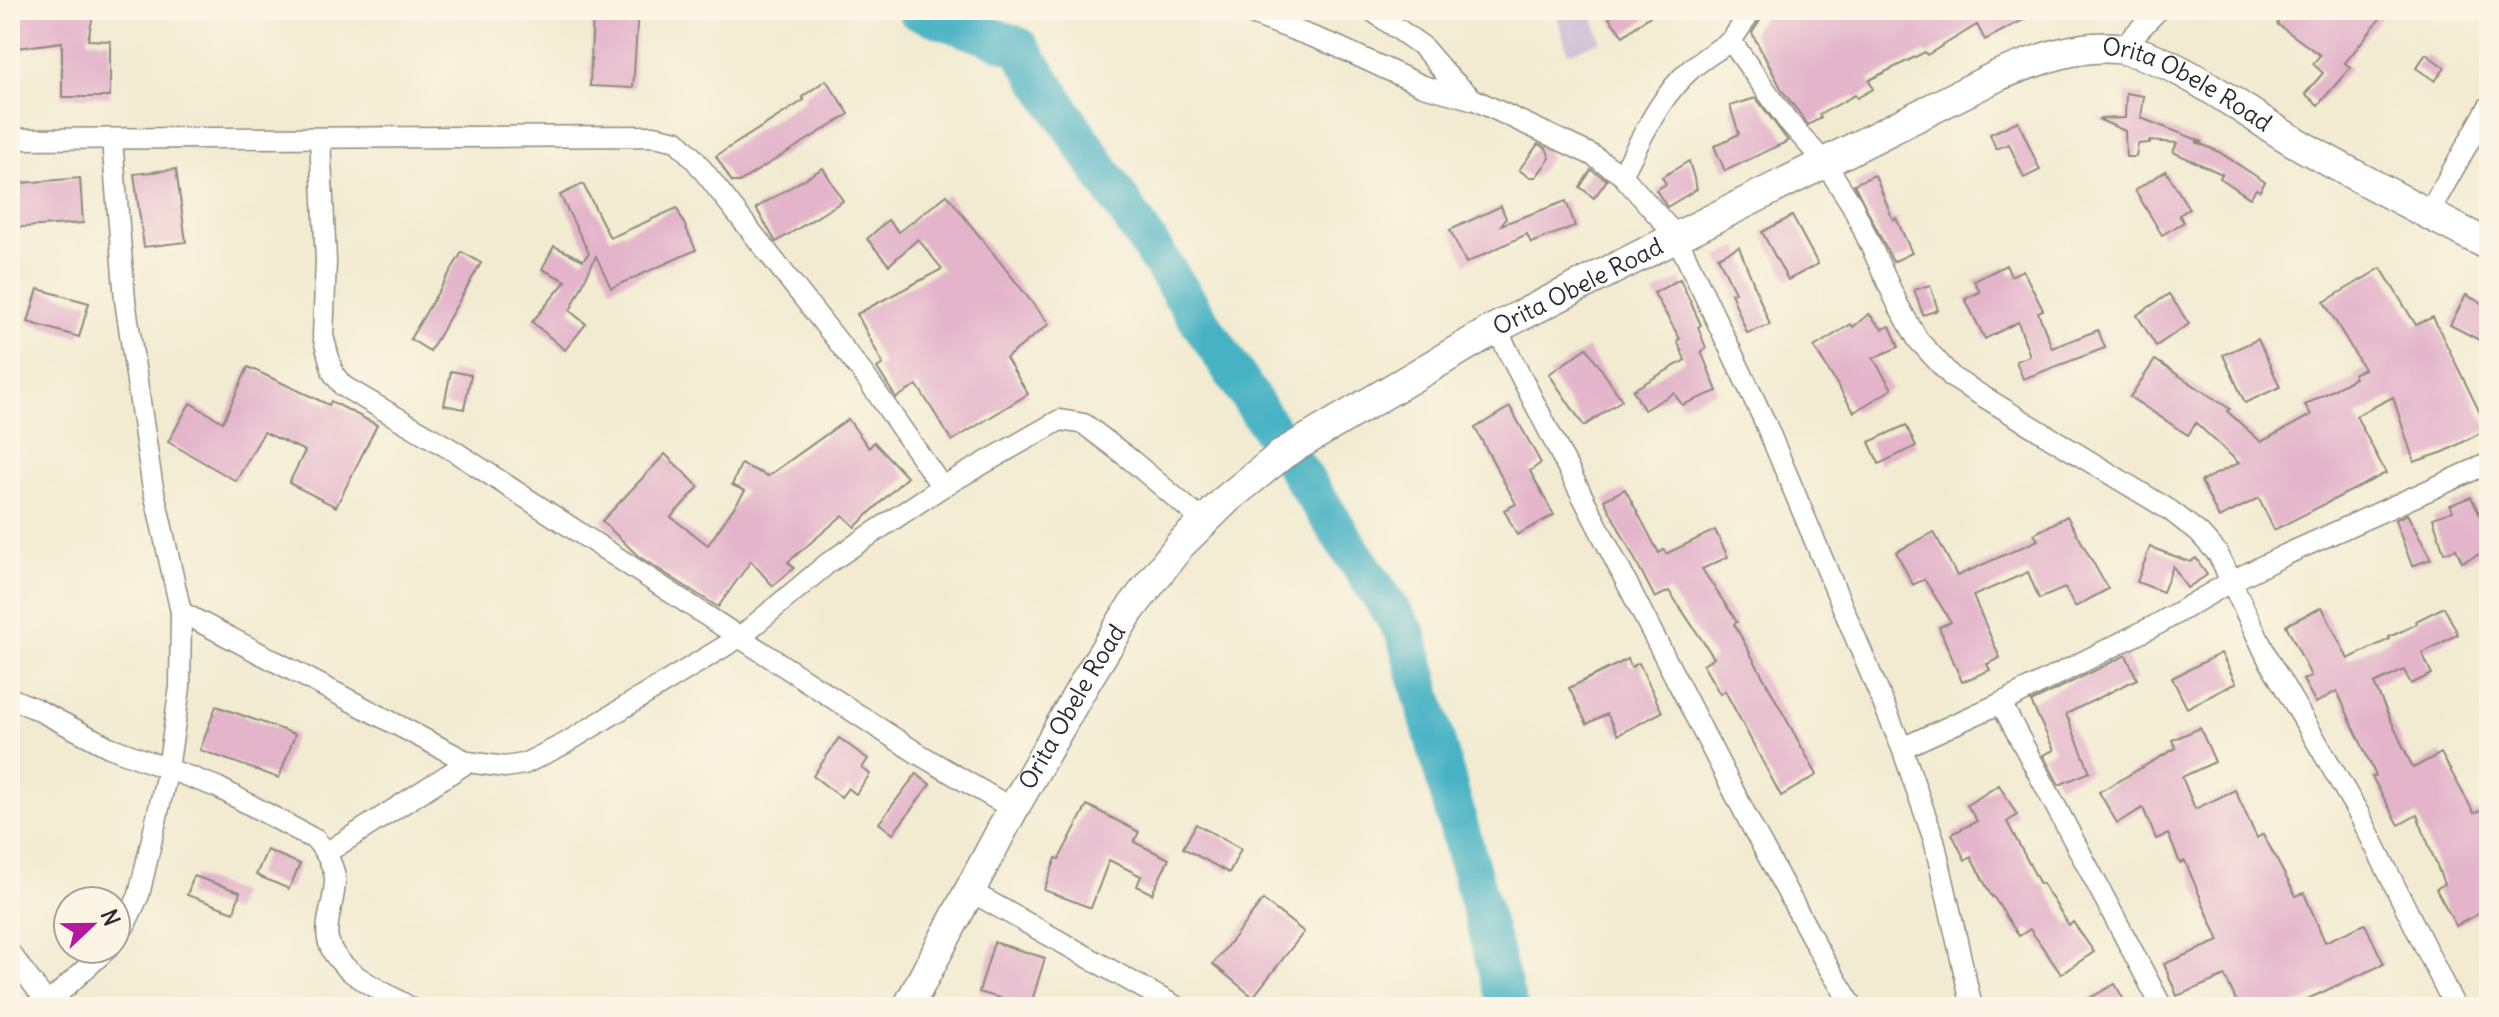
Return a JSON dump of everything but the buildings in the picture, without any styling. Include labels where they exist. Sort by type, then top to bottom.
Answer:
[{"type":"main road","name":"Orita Obele Road","points":[[908,1007],[1013,809],[1087,679],[1129,611],[1180,545],[1203,521],[1284,453],[1496,328],[1950,99],[2026,64],[2090,47],[2121,49],[2164,63],[2298,143],[2489,245]]},
{"type":"street","points":[[1241,10],[1334,45],[1423,86],[1475,100],[1592,155],[1622,175],[1676,236],[1764,420],[1902,748],[1934,840],[1972,1007]]},
{"type":"street","points":[[1371,10],[1422,46],[1446,74],[1475,100]]},
{"type":"street","points":[[1622,175],[1656,112],[1675,87],[1690,70],[1731,41],[1752,10]]},
{"type":"street","points":[[2121,49],[2158,10]]},
{"type":"street","points":[[1731,41],[1787,120],[1825,163],[1852,205],[1898,305],[1918,340],[1953,378],[2171,511],[2199,533],[2218,554],[2268,659],[2359,814],[2455,1007]]},
{"type":"street","points":[[2428,214],[2489,106]]},
{"type":"street","points":[[10,139],[654,136],[677,141],[865,376],[942,487]]},
{"type":"street","points":[[112,139],[127,315],[152,483],[181,612],[180,687],[168,769],[139,895],[132,910]]},
{"type":"street","points":[[320,139],[326,261],[323,336],[333,373],[343,386],[454,451],[917,753],[1013,809]]},
{"type":"street","points":[[1496,328],[1751,825],[1853,1007]]},
{"type":"street","points":[[181,612],[468,762],[505,767],[524,764],[564,744],[740,637],[828,563],[942,487],[1060,420],[1084,424],[1203,521]]},
{"type":"street","points":[[1902,748],[2001,703],[2158,624],[2230,582],[2489,463]]},
{"type":"street","points":[[10,698],[109,747],[217,787],[316,840],[326,853],[335,877],[326,928],[333,951],[350,971],[409,1007]]},
{"type":"street","points":[[2001,703],[2162,1007]]},
{"type":"street","points":[[326,853],[468,762]]},
{"type":"street","points":[[970,891],[1177,1007]]},
{"type":"street","points":[[10,953],[46,1006],[90,965]]},
{"type":"shaded area","points":[[1590,10],[1601,41],[1568,53],[1556,13]]},
{"type":"waterway","points":[[917,10],[1019,47],[1406,634],[1508,1007]]}]
